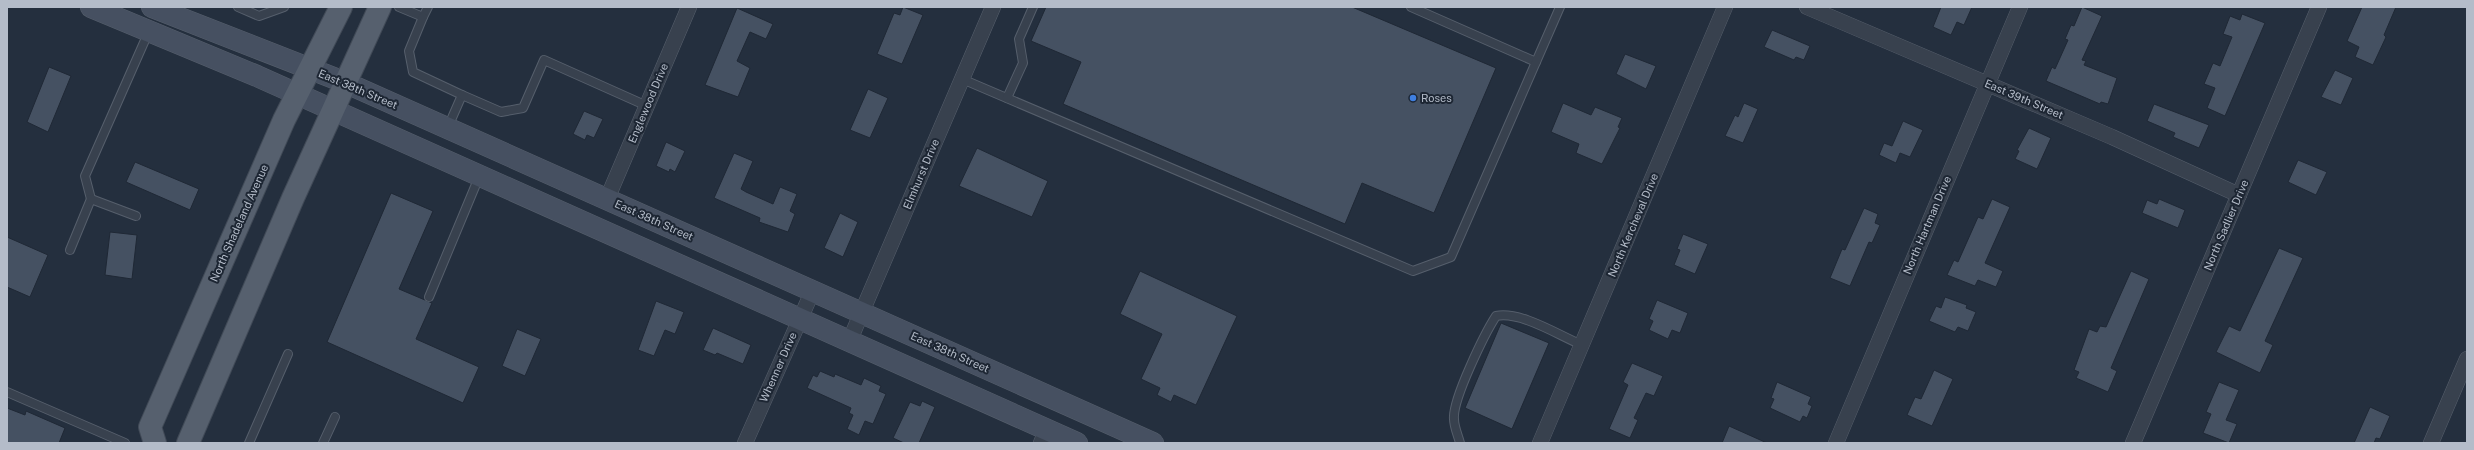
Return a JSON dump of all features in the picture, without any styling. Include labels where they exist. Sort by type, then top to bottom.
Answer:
[{"type":"main road","points":[[91,7],[149,30],[297,95],[799,319],[1044,436],[1077,443]]},
{"type":"main road","name":"East 38th Street","points":[[152,7],[344,82],[448,127],[1152,443]]},
{"type":"main road","name":"North Shadeland Avenue","points":[[155,443],[150,427],[297,95],[341,7]]},
{"type":"main road","points":[[188,443],[344,82],[380,7]]},
{"type":"street","name":"Englewood Drive","points":[[607,199],[689,7]]},
{"type":"street","name":"Elmhurst Drive","points":[[849,342],[993,7]]},
{"type":"street","name":"North Kercheval Drive","points":[[1540,443],[1725,7]]},
{"type":"street","name":"East 39th Street","points":[[1807,7],[2112,137],[2239,195]]},
{"type":"street","name":"North Hartman Drive","points":[[1836,443],[1986,84],[2020,7]]},
{"type":"street","name":"North Sadlier Drive","points":[[2133,443],[2319,7]]},
{"type":"street","name":"Whenner Drive","points":[[745,443],[812,290]]},
{"type":"street","points":[[2431,443],[2467,359]]},
{"type":"lane","points":[[238,7],[260,16],[284,7]]},
{"type":"lane","points":[[267,7],[275,10]]},
{"type":"lane","points":[[399,7],[423,17]]},
{"type":"lane","points":[[428,7],[409,51],[413,72],[462,95],[501,112],[524,108],[544,60],[647,106]]},
{"type":"lane","points":[[1007,98],[1023,64],[1019,39],[1033,7]]},
{"type":"lane","points":[[1412,7],[1536,62]]},
{"type":"lane","points":[[962,79],[1413,271],[1451,257],[1560,7]]},
{"type":"lane","points":[[70,250],[91,199],[86,176],[149,30]]},
{"type":"lane","points":[[448,127],[462,95]]},
{"type":"lane","points":[[428,297],[480,176]]},
{"type":"lane","points":[[91,199],[136,216]]},
{"type":"lane","points":[[1460,443],[1454,418],[1456,402],[1488,329],[1496,316],[1507,314],[1527,320],[1582,345]]},
{"type":"lane","points":[[249,443],[288,354]]},
{"type":"lane","points":[[7,392],[125,443]]},
{"type":"lane","points":[[323,443],[335,417]]},
{"type":"building","points":[[903,7],[923,15],[902,64],[877,54],[894,13],[900,15]]},
{"type":"building","points":[[1046,7],[1352,7],[1496,68],[1434,213],[1362,183],[1345,224],[1063,104],[1081,62],[1031,41]]},
{"type":"building","points":[[1941,7],[1972,7],[1964,25],[1957,22],[1951,35],[1933,27]]},
{"type":"building","points":[[2082,7],[2102,16],[2082,60],[2086,61],[2084,65],[2117,78],[2108,104],[2101,102],[2100,104],[2046,81],[2052,67],[2055,69],[2068,40],[2065,39],[2071,25],[2074,26]]},
{"type":"building","points":[[2362,7],[2396,7],[2384,35],[2386,37],[2373,65],[2355,57],[2359,47],[2347,41]]},
{"type":"building","points":[[737,8],[773,24],[766,39],[750,32],[737,61],[750,68],[738,97],[705,85]]},
{"type":"building","points":[[2242,14],[2265,23],[2225,116],[2207,108],[2215,88],[2204,84],[2213,63],[2220,66],[2232,37],[2223,34],[2230,16],[2240,20]]},
{"type":"building","points":[[1772,30],[1810,46],[1804,60],[1796,57],[1794,60],[1764,47]]},
{"type":"building","points":[[1625,54],[1656,66],[1646,89],[1616,74]]},
{"type":"building","points":[[49,67],[71,76],[48,132],[27,122]]},
{"type":"building","points":[[2335,70],[2353,78],[2341,105],[2321,97]]},
{"type":"building","points":[[868,89],[888,98],[870,138],[850,130]]},
{"type":"building","points":[[1563,103],[1591,115],[1595,107],[1622,118],[1618,127],[1620,128],[1602,164],[1576,153],[1579,144],[1551,132]]},
{"type":"building","points":[[1744,103],[1758,109],[1743,143],[1725,136],[1735,115],[1738,117]]},
{"type":"building","points":[[2154,104],[2209,125],[2199,148],[2173,137],[2175,133],[2147,121]]},
{"type":"building","points":[[584,111],[603,119],[594,138],[587,135],[585,140],[573,134]]},
{"type":"building","points":[[1903,121],[1923,130],[1910,157],[1900,153],[1896,163],[1879,155],[1884,143],[1892,146]]},
{"type":"building","points":[[2029,128],[2051,138],[2037,169],[2015,159],[2019,151],[2017,150]]},
{"type":"building","points":[[666,142],[685,151],[675,172],[670,169],[669,172],[656,166]]},
{"type":"building","points":[[977,148],[1048,181],[1032,217],[959,186]]},
{"type":"building","points":[[734,153],[753,161],[741,189],[773,204],[780,187],[797,194],[790,211],[795,214],[788,232],[759,222],[760,218],[714,198]]},
{"type":"building","points":[[2298,160],[2327,172],[2316,195],[2288,182]]},
{"type":"building","points":[[135,162],[199,189],[190,210],[126,182]]},
{"type":"building","points":[[391,193],[433,211],[399,289],[432,303],[416,339],[479,367],[463,403],[327,342]]},
{"type":"building","points":[[1992,199],[2010,207],[1985,263],[2003,271],[1996,287],[1978,280],[1975,286],[1947,275],[1954,260],[1958,262],[1978,217],[1983,219]]},
{"type":"building","points":[[2159,199],[2185,210],[2178,228],[2142,213],[2147,200],[2157,204]]},
{"type":"building","points":[[1864,208],[1878,214],[1875,223],[1880,225],[1872,243],[1869,242],[1850,286],[1830,278],[1842,249],[1845,250]]},
{"type":"building","points":[[840,213],[858,222],[843,257],[824,248]]},
{"type":"building","points":[[110,232],[137,235],[132,279],[105,275]]},
{"type":"building","points":[[1683,234],[1708,244],[1695,274],[1674,265],[1680,250],[1677,249]]},
{"type":"building","points":[[7,237],[48,255],[30,297],[7,287]]},
{"type":"building","points":[[2279,248],[2303,258],[2265,341],[2273,345],[2260,373],[2216,352],[2229,326],[2240,331]]},
{"type":"building","points":[[1140,271],[1237,316],[1196,405],[1174,395],[1171,402],[1157,395],[1160,388],[1141,379],[1162,334],[1120,314]]},
{"type":"building","points":[[2131,271],[2149,279],[2111,368],[2117,371],[2108,392],[2076,378],[2079,372],[2074,370],[2089,329],[2097,332],[2100,326],[2106,327]]},
{"type":"building","points":[[1945,297],[1967,305],[1966,308],[1976,312],[1968,331],[1958,327],[1955,332],[1929,321],[1936,306],[1941,308]]},
{"type":"building","points":[[1657,300],[1688,313],[1680,333],[1672,330],[1668,339],[1649,330],[1653,321],[1649,319]]},
{"type":"building","points":[[656,301],[684,312],[675,334],[665,330],[654,356],[638,350]]},
{"type":"building","points":[[1501,323],[1549,343],[1512,429],[1465,408]]},
{"type":"building","points":[[713,328],[751,345],[743,364],[717,353],[715,355],[703,350]]},
{"type":"building","points":[[517,329],[541,339],[525,376],[502,366]]},
{"type":"building","points":[[1632,363],[1663,376],[1654,396],[1646,393],[1634,418],[1638,420],[1630,438],[1609,429],[1628,385],[1623,382]]},
{"type":"building","points":[[1934,370],[1953,379],[1932,426],[1907,415],[1915,397],[1921,399]]},
{"type":"building","points":[[820,371],[834,377],[835,374],[861,385],[864,378],[881,386],[879,391],[886,394],[873,424],[865,421],[859,435],[847,429],[853,415],[849,413],[851,408],[807,388],[813,375],[817,377]]},
{"type":"building","points":[[1777,382],[1811,397],[1808,404],[1812,406],[1807,418],[1803,416],[1800,422],[1770,408],[1774,399],[1771,398]]},
{"type":"building","points":[[2219,382],[2239,390],[2226,420],[2237,424],[2229,443],[2203,433],[2211,414],[2206,412]]},
{"type":"building","points":[[922,401],[935,407],[919,443],[904,443],[893,438],[910,402],[920,406]]},
{"type":"building","points":[[2370,407],[2390,416],[2380,439],[2376,438],[2374,443],[2354,443]]},
{"type":"building","points":[[7,408],[25,415],[26,411],[65,428],[59,443],[7,443]]},
{"type":"building","points":[[1729,426],[1767,443],[1722,443]]},
{"type":"place","name":"Roses","points":[[1413,98]]}]
